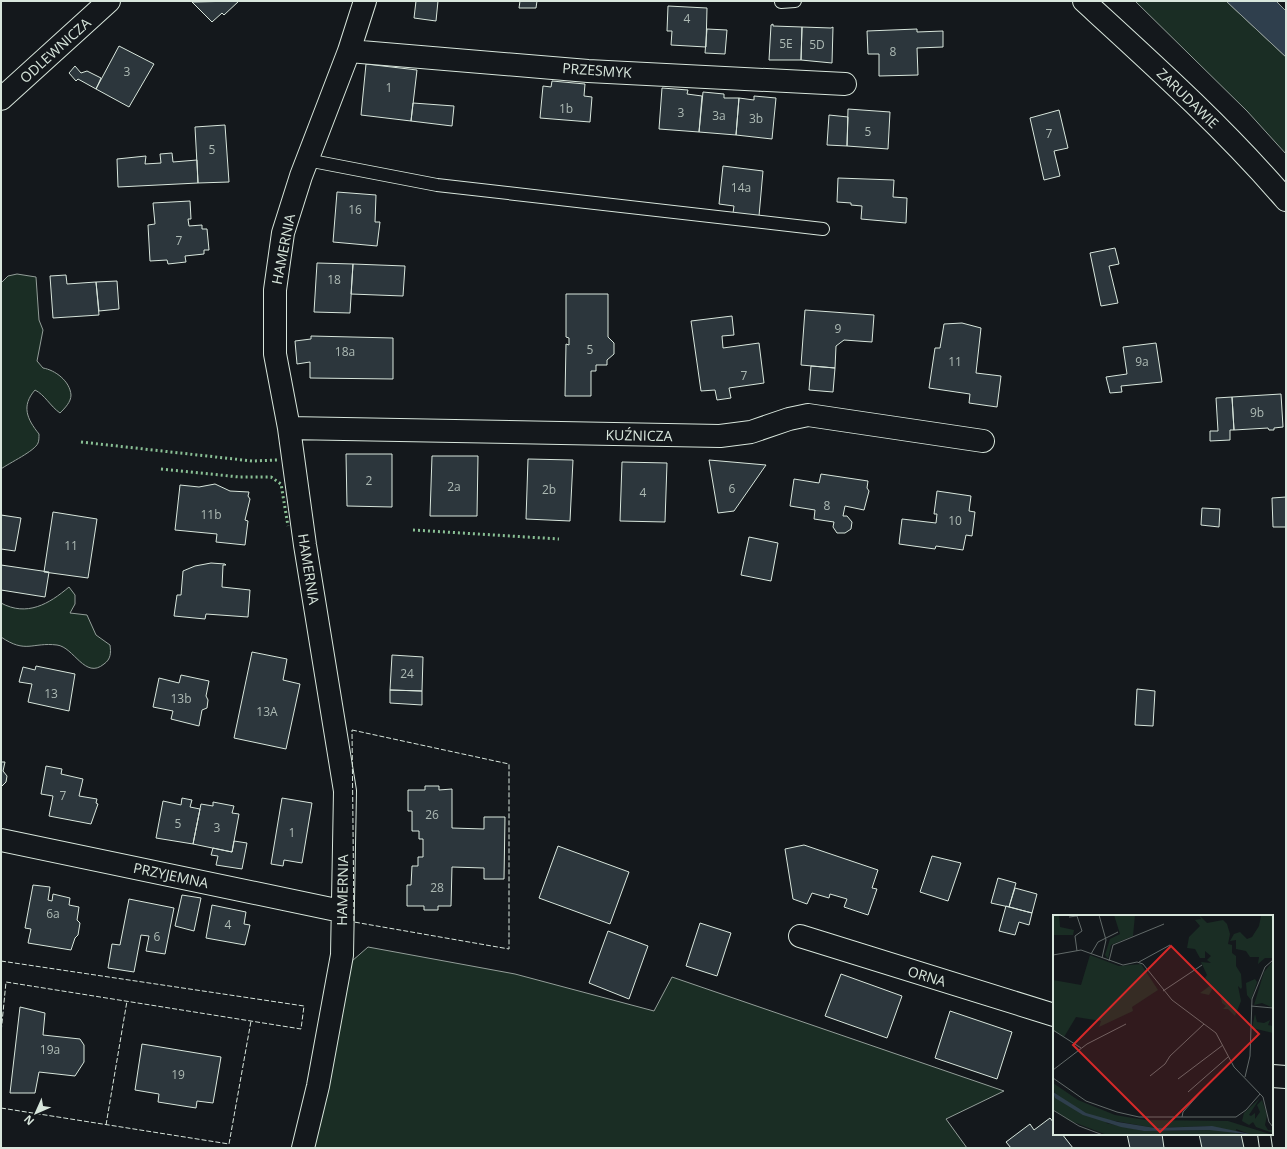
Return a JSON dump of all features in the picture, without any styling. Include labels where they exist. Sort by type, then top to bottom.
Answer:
[{"type":"street","name":"ODLEWNICZA","points":[[1,99],[109,1]]},
{"type":"street","name":"HAMERNIA","points":[[303,1148],[318,1086],[342,955],[341,911],[345,791],[305,545],[290,428],[275,354],[275,290],[283,233],[307,160],[349,51],[365,1]]},
{"type":"street","name":"ZARUDAWIE","points":[[1084,1],[1190,99],[1249,158],[1286,200]]},
{"type":"street","name":"PRZESMYK","points":[[349,51],[588,70],[845,84]]},
{"type":"street","name":"KUŹNICZA","points":[[290,428],[720,436],[751,432],[788,419],[808,416],[983,441]]},
{"type":"street","name":"PRZYJEMNA","points":[[1,840],[341,911]]},
{"type":"street","name":"ORNA","points":[[800,936],[1053,1015]]},
{"type":"street","points":[[1273,1076],[1286,1077]]},
{"type":"lane","points":[[781,2],[795,1]]},
{"type":"lane","points":[[307,160],[438,184],[823,229]]},
{"type":"lane","points":[[1264,1135],[1266,1148]]},
{"type":"green space","points":[[1135,1],[1226,1],[1286,57],[1286,154],[1247,111]]},
{"type":"green space","points":[[17,274],[36,277],[39,320],[43,330],[37,361],[43,368],[52,371],[65,381],[70,390],[71,398],[66,407],[60,413],[35,390],[28,402],[27,412],[31,423],[39,434],[38,443],[32,450],[1,469],[1,283],[8,276]]},
{"type":"green space","points":[[69,587],[75,595],[75,604],[70,613],[87,615],[96,635],[110,645],[109,658],[104,664],[97,668],[85,666],[69,651],[57,645],[48,644],[23,646],[17,645],[1,637],[1,603],[20,609],[29,609],[54,599]]},
{"type":"green space","points":[[368,947],[515,974],[654,1011],[672,977],[1004,1091],[946,1119],[967,1148],[311,1148],[352,961]]},
{"type":"water","points":[[1226,1],[1276,1],[1286,11],[1286,57]]},
{"type":"building","points":[[239,1],[224,15],[222,13],[212,22],[192,2]]},
{"type":"building","points":[[416,1],[438,1],[436,21],[414,18]]},
{"type":"building","points":[[520,1],[537,1],[536,8],[519,8]]},
{"type":"building","points":[[668,6],[707,8],[706,47],[671,45],[672,31],[667,31]]},
{"type":"building","points":[[773,24],[773,26],[802,27],[801,60],[769,60],[771,25]]},
{"type":"building","points":[[802,27],[833,27],[832,63],[801,60]]},
{"type":"building","points":[[707,29],[727,30],[725,54],[705,53]]},
{"type":"building","points":[[917,29],[917,32],[943,31],[943,47],[917,48],[918,75],[879,76],[879,54],[868,54],[867,31]]},
{"type":"building","points":[[119,46],[154,64],[129,107],[96,89]]},
{"type":"building","points":[[366,64],[417,70],[411,121],[361,115]]},
{"type":"building","points":[[75,66],[81,73],[87,71],[101,78],[96,89],[78,79],[76,81],[69,73]]},
{"type":"building","points":[[552,81],[585,84],[584,96],[592,97],[590,122],[540,118],[543,86],[551,87]]},
{"type":"building","points":[[662,88],[688,90],[687,94],[702,96],[699,132],[659,129]]},
{"type":"building","points":[[703,92],[724,94],[724,98],[739,98],[736,135],[699,132]]},
{"type":"building","points":[[754,96],[776,98],[772,139],[736,135],[739,98],[754,100]]},
{"type":"building","points":[[413,103],[454,106],[452,126],[411,121]]},
{"type":"building","points":[[848,109],[890,112],[888,149],[847,146]]},
{"type":"building","points":[[1059,110],[1068,148],[1054,151],[1060,176],[1044,180],[1030,118]]},
{"type":"building","points":[[829,115],[848,117],[847,146],[827,145]]},
{"type":"building","points":[[225,125],[229,182],[198,183],[195,127]]},
{"type":"building","points":[[172,153],[173,162],[197,160],[198,183],[118,187],[117,159],[146,156],[145,164],[161,163],[160,154]]},
{"type":"building","points":[[723,166],[763,171],[759,216],[733,213],[734,206],[719,204]]},
{"type":"building","points":[[838,178],[894,180],[893,197],[907,198],[906,223],[861,219],[862,206],[851,205],[851,203],[837,202]]},
{"type":"building","points":[[337,192],[376,195],[375,222],[380,222],[377,246],[333,242]]},
{"type":"building","points":[[190,201],[191,219],[188,219],[189,226],[202,225],[202,229],[207,229],[209,250],[204,250],[204,254],[185,256],[186,262],[168,264],[167,260],[150,261],[148,225],[155,224],[153,203]]},
{"type":"building","points":[[1115,248],[1119,264],[1109,266],[1118,303],[1101,306],[1090,253]]},
{"type":"building","points":[[317,263],[353,264],[350,313],[314,312]]},
{"type":"building","points":[[353,264],[405,266],[403,296],[351,294]]},
{"type":"building","points":[[66,275],[67,284],[96,282],[99,315],[53,318],[50,276]]},
{"type":"building","points":[[117,281],[119,309],[99,311],[96,282]]},
{"type":"building","points":[[566,294],[608,294],[608,337],[614,343],[614,354],[607,360],[607,365],[596,365],[596,371],[591,371],[591,396],[565,396],[566,344],[569,345],[569,338],[566,337]]},
{"type":"building","points":[[805,310],[874,315],[872,342],[844,340],[836,346],[835,368],[801,365]]},
{"type":"building","points":[[732,316],[734,335],[722,336],[723,348],[759,343],[764,383],[729,388],[731,398],[717,400],[715,390],[701,391],[691,321]]},
{"type":"building","points":[[962,323],[981,328],[976,373],[1001,376],[997,407],[969,403],[970,394],[929,388],[935,348],[940,348],[944,324]]},
{"type":"building","points":[[311,336],[393,338],[393,379],[310,378],[310,362],[297,364],[295,341],[311,339]]},
{"type":"building","points":[[1156,343],[1162,382],[1121,386],[1122,392],[1110,393],[1106,377],[1127,374],[1123,347]]},
{"type":"building","points":[[811,366],[835,368],[833,392],[809,390]]},
{"type":"building","points":[[1281,394],[1283,427],[1274,428],[1274,430],[1269,430],[1268,428],[1234,430],[1232,397]]},
{"type":"building","points":[[1232,397],[1234,430],[1230,430],[1230,440],[1210,441],[1210,431],[1218,431],[1216,398]]},
{"type":"building","points":[[346,454],[392,454],[392,507],[347,506]]},
{"type":"building","points":[[432,456],[478,456],[477,516],[430,516]]},
{"type":"building","points":[[528,459],[573,460],[570,521],[526,519]]},
{"type":"building","points":[[709,460],[766,465],[734,511],[718,513]]},
{"type":"building","points":[[622,462],[667,463],[665,522],[620,521]]},
{"type":"building","points":[[821,474],[868,481],[867,488],[869,491],[864,510],[845,506],[843,516],[847,516],[852,522],[851,529],[845,533],[837,533],[833,527],[834,522],[814,519],[815,510],[790,506],[794,479],[819,483]]},
{"type":"building","points":[[215,484],[230,491],[249,492],[248,496],[250,499],[245,520],[248,521],[245,545],[216,542],[217,534],[175,530],[180,485],[199,487]]},
{"type":"building","points":[[937,491],[971,496],[969,511],[975,512],[972,536],[966,535],[963,550],[936,546],[935,549],[899,544],[902,519],[936,523],[937,514],[934,514]]},
{"type":"building","points":[[1286,497],[1286,527],[1273,527],[1272,498]]},
{"type":"building","points":[[1202,508],[1220,509],[1219,527],[1201,525]]},
{"type":"building","points":[[53,512],[97,519],[88,578],[44,572]]},
{"type":"building","points":[[1,515],[21,518],[15,551],[1,549]]},
{"type":"building","points":[[749,537],[778,543],[771,581],[741,575]]},
{"type":"building","points":[[211,563],[226,565],[223,565],[222,587],[250,590],[248,617],[206,614],[205,619],[174,616],[177,595],[181,595],[183,571],[195,566]]},
{"type":"building","points":[[1,565],[49,572],[45,597],[1,590]]},
{"type":"building","points":[[252,652],[287,659],[283,680],[300,684],[286,749],[234,738]]},
{"type":"building","points":[[392,655],[423,657],[422,691],[390,690]]},
{"type":"building","points":[[36,666],[75,674],[69,711],[28,702],[32,684],[19,682],[23,667],[35,670]]},
{"type":"building","points":[[181,675],[209,681],[206,696],[208,700],[207,708],[202,710],[199,726],[171,719],[173,711],[153,707],[159,678],[179,683]]},
{"type":"building","points":[[1137,689],[1155,691],[1153,726],[1135,725]]},
{"type":"building","points":[[390,690],[422,691],[422,705],[390,703]]},
{"type":"building","points":[[1,762],[5,762],[3,771],[7,776],[6,782],[1,787]]},
{"type":"building","points":[[46,766],[62,769],[61,774],[83,779],[79,796],[97,799],[96,803],[98,804],[91,824],[49,816],[53,796],[41,794]]},
{"type":"building","points":[[425,786],[439,786],[439,790],[452,789],[452,828],[484,829],[484,817],[505,817],[504,879],[484,879],[484,868],[452,867],[451,906],[438,906],[438,910],[424,910],[424,906],[407,906],[407,885],[411,885],[412,866],[418,866],[418,857],[423,857],[423,839],[419,839],[419,831],[412,831],[412,811],[408,811],[408,790],[425,790]]},
{"type":"building","points":[[182,798],[192,800],[190,807],[200,809],[193,844],[156,838],[163,801],[181,805]]},
{"type":"building","points":[[282,798],[312,803],[302,863],[284,860],[283,866],[271,864]]},
{"type":"building","points":[[213,802],[234,806],[232,813],[239,814],[232,852],[193,844],[201,804],[213,806]]},
{"type":"building","points":[[234,841],[247,843],[242,869],[216,865],[218,856],[211,855],[213,848],[232,852]]},
{"type":"building","points":[[804,845],[878,870],[872,888],[877,889],[868,915],[844,907],[847,899],[830,894],[829,898],[812,893],[807,904],[793,899],[785,849]]},
{"type":"building","points":[[558,846],[629,872],[610,924],[539,898]]},
{"type":"building","points":[[932,856],[961,863],[948,901],[920,892]]},
{"type":"building","points":[[998,878],[1016,883],[1009,907],[991,903]]},
{"type":"building","points":[[33,885],[50,887],[48,900],[52,901],[53,894],[70,898],[69,905],[79,907],[77,920],[80,923],[78,935],[75,938],[71,950],[28,943],[31,929],[25,928]]},
{"type":"building","points":[[1015,888],[1037,894],[1032,913],[1009,907]]},
{"type":"building","points":[[182,895],[201,898],[194,931],[175,926]]},
{"type":"building","points":[[129,899],[174,908],[165,954],[146,951],[149,936],[141,935],[134,972],[108,968],[112,944],[120,945]]},
{"type":"building","points":[[212,905],[246,912],[244,924],[250,925],[245,945],[206,938]]},
{"type":"building","points":[[1006,906],[1032,913],[1029,925],[1019,922],[1015,935],[999,931]]},
{"type":"building","points":[[700,923],[731,933],[717,976],[686,966]]},
{"type":"building","points":[[608,931],[648,946],[629,999],[589,983]]},
{"type":"building","points":[[841,974],[902,996],[887,1038],[825,1016]]},
{"type":"building","points":[[20,1007],[45,1013],[43,1035],[80,1039],[84,1045],[84,1062],[75,1076],[39,1072],[35,1093],[10,1093]]},
{"type":"building","points":[[950,1011],[1012,1032],[997,1079],[935,1058]]},
{"type":"building","points":[[142,1044],[221,1057],[213,1103],[197,1101],[196,1108],[158,1102],[159,1094],[135,1090]]},
{"type":"building","points":[[1050,1118],[1053,1122],[1053,1135],[1063,1135],[1073,1148],[1011,1148],[1006,1142],[1030,1124],[1034,1130]]},
{"type":"building","points":[[1127,1135],[1162,1135],[1164,1148],[1130,1148]]},
{"type":"building","points":[[1199,1135],[1241,1135],[1244,1148],[1202,1148]]},
{"type":"hedge","points":[[81,442],[252,461],[277,460]]},
{"type":"hedge","points":[[161,469],[239,477],[271,477],[281,484],[288,526]]},
{"type":"hedge","points":[[413,530],[559,539]]},
{"type":"fence","points":[[352,730],[509,764],[509,949],[354,922],[352,730]]},
{"type":"fence","points":[[1,961],[304,1006],[301,1029],[6,982],[1,1033]]},
{"type":"fence","points":[[106,1125],[127,1001]]},
{"type":"fence","points":[[1,1108],[229,1144],[251,1021]]}]
